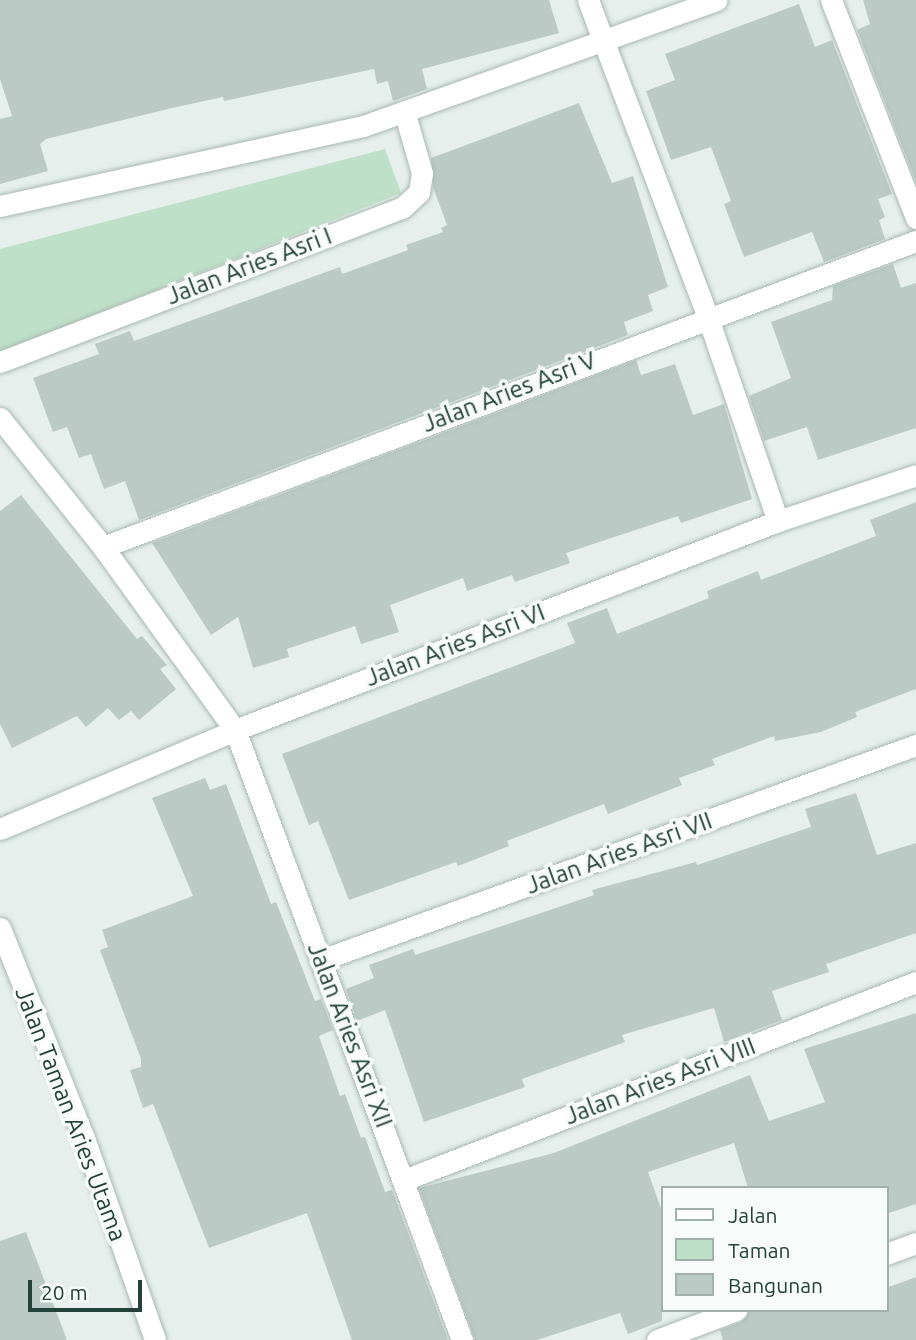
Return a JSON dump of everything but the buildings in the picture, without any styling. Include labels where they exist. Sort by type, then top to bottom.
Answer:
[{"type":"street","points":[[588,0],[708,318],[778,521]]},
{"type":"street","points":[[0,206],[405,114],[604,44],[716,0]]},
{"type":"street","points":[[831,0],[916,218]]},
{"type":"street","name":"Jalan Aries Asri I","points":[[0,362],[402,208],[419,192],[422,173],[405,114]]},
{"type":"street","name":"Jalan Aries Asri V","points":[[103,547],[916,241]]},
{"type":"street","points":[[0,418],[103,547],[235,730]]},
{"type":"street","name":"Jalan Aries Asri VI","points":[[0,829],[235,730],[778,521],[916,475]]},
{"type":"street","name":"Jalan Aries Asri XII","points":[[235,730],[404,1180],[461,1340]]},
{"type":"street","name":"Jalan Aries Asri VII","points":[[321,960],[916,746]]},
{"type":"street","name":"Jalan Taman Aries Utama","points":[[0,928],[83,1139],[155,1340]]},
{"type":"street","name":"Jalan Aries Asri VIII","points":[[404,1180],[916,982]]},
{"type":"street","points":[[888,1253],[916,1243]]},
{"type":"street","points":[[657,1340],[731,1312]]},
{"type":"green space","points":[[385,149],[401,193],[0,352],[0,249]]}]
